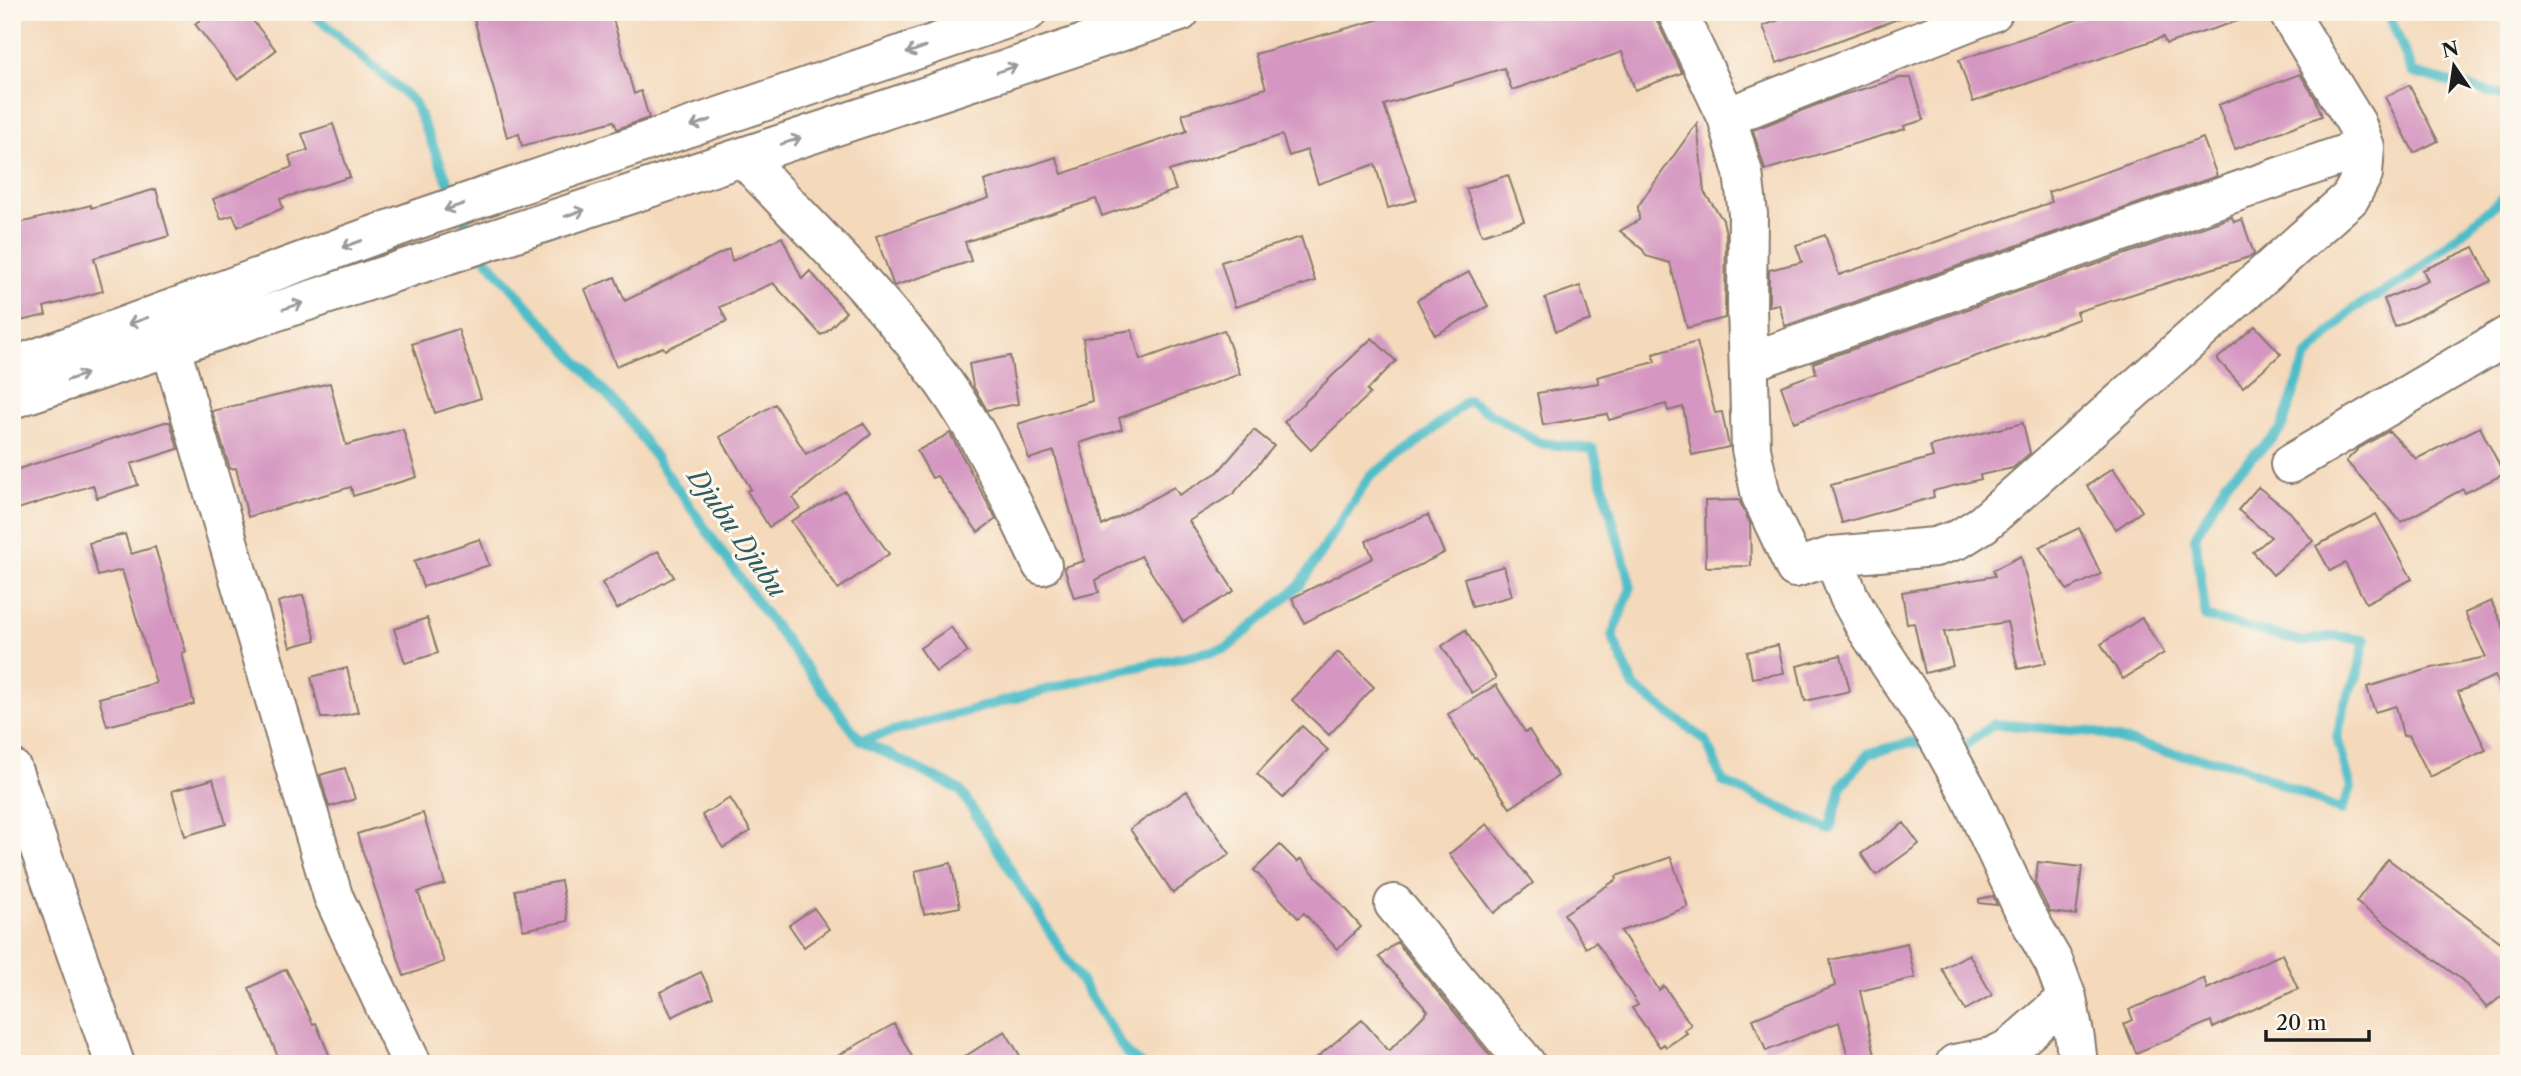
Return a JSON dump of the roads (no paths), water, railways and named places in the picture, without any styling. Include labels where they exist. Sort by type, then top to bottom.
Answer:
[{"type":"street","points":[[12,367],[416,220],[1027,12]]},
{"type":"street","points":[[12,399],[1180,12]]},
{"type":"street","points":[[1677,12],[1727,117],[1743,173],[1748,214],[1746,306],[1751,449],[1761,495],[1795,568],[1833,556],[1935,547],[1959,539],[1983,524],[2350,198],[2363,174],[2365,147],[2356,123],[2288,12]]},
{"type":"street","points":[[1727,117],[1993,12]]},
{"type":"street","points":[[1749,362],[2365,147]]},
{"type":"street","points":[[743,157],[898,324],[944,384],[987,453],[1042,565]]},
{"type":"street","points":[[2290,464],[2509,335]]},
{"type":"street","points":[[170,345],[333,896],[412,1064]]},
{"type":"street","points":[[1833,556],[1849,597],[1866,628],[1969,793],[2023,909],[2054,963],[2067,998],[2076,1039],[2078,1064]]},
{"type":"street","points":[[12,769],[115,1064]]},
{"type":"street","points":[[1394,904],[1526,1064]]},
{"type":"street","points":[[1955,1064],[1992,1057],[2010,1048],[2067,998]]},
{"type":"waterway","name":"Djubu Djubu","points":[[311,12],[414,102],[472,238]]},
{"type":"waterway","points":[[2388,12],[2413,73],[2509,97]]},
{"type":"waterway","points":[[1954,749],[1959,750],[1994,724],[2093,732],[2166,752],[2239,765],[2341,811],[2351,788],[2337,737],[2345,703],[2358,673],[2365,640],[2334,636],[2303,642],[2206,617],[2195,537],[2227,481],[2281,430],[2306,358],[2353,309],[2405,280],[2509,193]]},
{"type":"waterway","name":"Djubu Djubu","points":[[480,252],[628,418],[756,601],[860,740],[960,790],[1127,1054],[1141,1064]]},
{"type":"waterway","points":[[860,740],[1112,672],[1227,648],[1300,585],[1369,477],[1411,448],[1468,400],[1540,443],[1593,449],[1631,587],[1612,636],[1634,687],[1706,741],[1723,782],[1830,830],[1842,785],[1869,753],[1911,742],[1931,745]]}]
